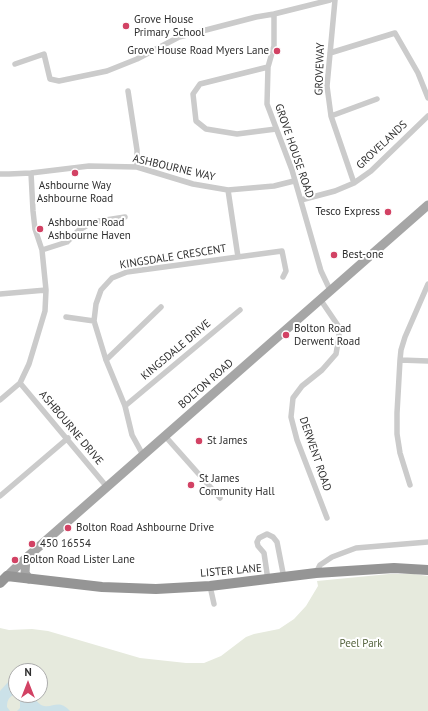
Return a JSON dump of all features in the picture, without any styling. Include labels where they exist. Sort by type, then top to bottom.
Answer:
[{"type":"highway","name":"LISTER LANE","points":[[3,578],[102,587],[156,589],[210,586],[316,574],[394,568],[428,570]]},
{"type":"highway","name":"LISTER LANE","points":[[0,588],[27,579]]},
{"type":"main road","name":"BOLTON ROAD","points":[[3,578],[428,205]]},
{"type":"main road","points":[[26,558],[25,573],[27,579]]},
{"type":"street","points":[[300,0],[300,8]]},
{"type":"street","points":[[15,64],[44,54],[50,79],[59,81],[107,71],[137,59],[179,37],[330,0]]},
{"type":"street","name":"GROVEWAY","points":[[335,0],[327,86],[331,116],[354,183]]},
{"type":"street","name":"GROVE HOUSE ROAD","points":[[274,14],[274,46],[268,67],[267,104],[301,200],[321,271],[330,290]]},
{"type":"street","points":[[330,53],[395,33],[418,73],[428,98]]},
{"type":"street","points":[[268,67],[200,84],[193,94],[196,122],[206,129],[237,134],[276,129]]},
{"type":"street","points":[[128,92],[137,150],[137,167]]},
{"type":"street","points":[[331,116],[376,99]]},
{"type":"street","name":"GROVELANDS","points":[[301,200],[335,191],[354,183],[371,171],[428,116]]},
{"type":"street","name":"ASHBOURNE WAY","points":[[0,174],[31,173],[90,166],[137,167],[193,184],[228,190],[274,186],[294,181]]},
{"type":"street","points":[[0,400],[20,383],[29,364],[45,311],[46,290],[42,250],[35,229],[31,173]]},
{"type":"street","points":[[228,190],[238,257]]},
{"type":"street","points":[[42,250],[67,242],[79,230],[93,222],[125,217]]},
{"type":"street","name":"KINGSDALE CRESCENT","points":[[142,455],[132,435],[125,406],[106,360],[94,321],[96,304],[101,290],[112,278],[128,272],[282,251],[286,271],[283,278]]},
{"type":"street","points":[[410,485],[400,453],[397,434],[400,360],[405,337],[428,284]]},
{"type":"street","points":[[0,294],[46,290]]},
{"type":"street","name":"DERWENT ROAD","points":[[320,300],[339,327],[339,338],[336,354],[322,370],[302,386],[293,398],[291,417],[297,440],[327,518]]},
{"type":"street","points":[[106,360],[161,307]]},
{"type":"street","name":"KINGSDALE DRIVE","points":[[125,406],[240,310]]},
{"type":"street","points":[[66,317],[94,321]]},
{"type":"street","points":[[400,360],[428,361]]},
{"type":"street","name":"ASHBOURNE DRIVE","points":[[20,383],[68,438],[107,487]]},
{"type":"street","points":[[165,436],[220,498]]},
{"type":"street","points":[[0,496],[68,438]]},
{"type":"street","points":[[268,580],[264,553],[258,546],[257,542],[259,538],[267,534],[273,537],[277,542],[284,578]]},
{"type":"street","points":[[316,574],[320,565],[332,557],[356,548],[428,542]]},
{"type":"street","points":[[210,586],[214,604]]},
{"type":"green space","name":"Peel Park","points":[[389,574],[414,574],[428,576],[428,711],[0,711],[0,628],[9,630],[32,629],[48,631],[140,658],[186,663],[204,663],[221,656],[246,637],[279,629],[294,619],[306,606],[318,586],[317,581]]},
{"type":"water","points":[[8,682],[7,707],[10,711],[0,711],[0,691]]},
{"type":"water","points":[[20,703],[39,703],[47,706],[63,705],[70,711],[17,711],[20,708]]},
{"type":"place","name":"Grove House Primary School","points":[[126,26]]},
{"type":"place","name":"Grove House Road Myers Lane","points":[[277,51]]},
{"type":"place","name":"Ashbourne Way Ashbourne Road","points":[[75,173]]},
{"type":"place","name":"Tesco Express","points":[[388,212]]},
{"type":"place","name":"Ashbourne Road Ashbourne Haven","points":[[40,229]]},
{"type":"place","name":"Best-one","points":[[334,255]]},
{"type":"place","name":"Bolton Road Derwent Road","points":[[286,335]]},
{"type":"place","name":"St James","points":[[199,441]]},
{"type":"place","name":"St James Community Hall","points":[[191,485]]},
{"type":"place","name":"Bolton Road Ashbourne Drive","points":[[68,528]]},
{"type":"place","name":"450 16554","points":[[32,544]]},
{"type":"place","name":"Bolton Road Lister Lane","points":[[15,560]]}]
